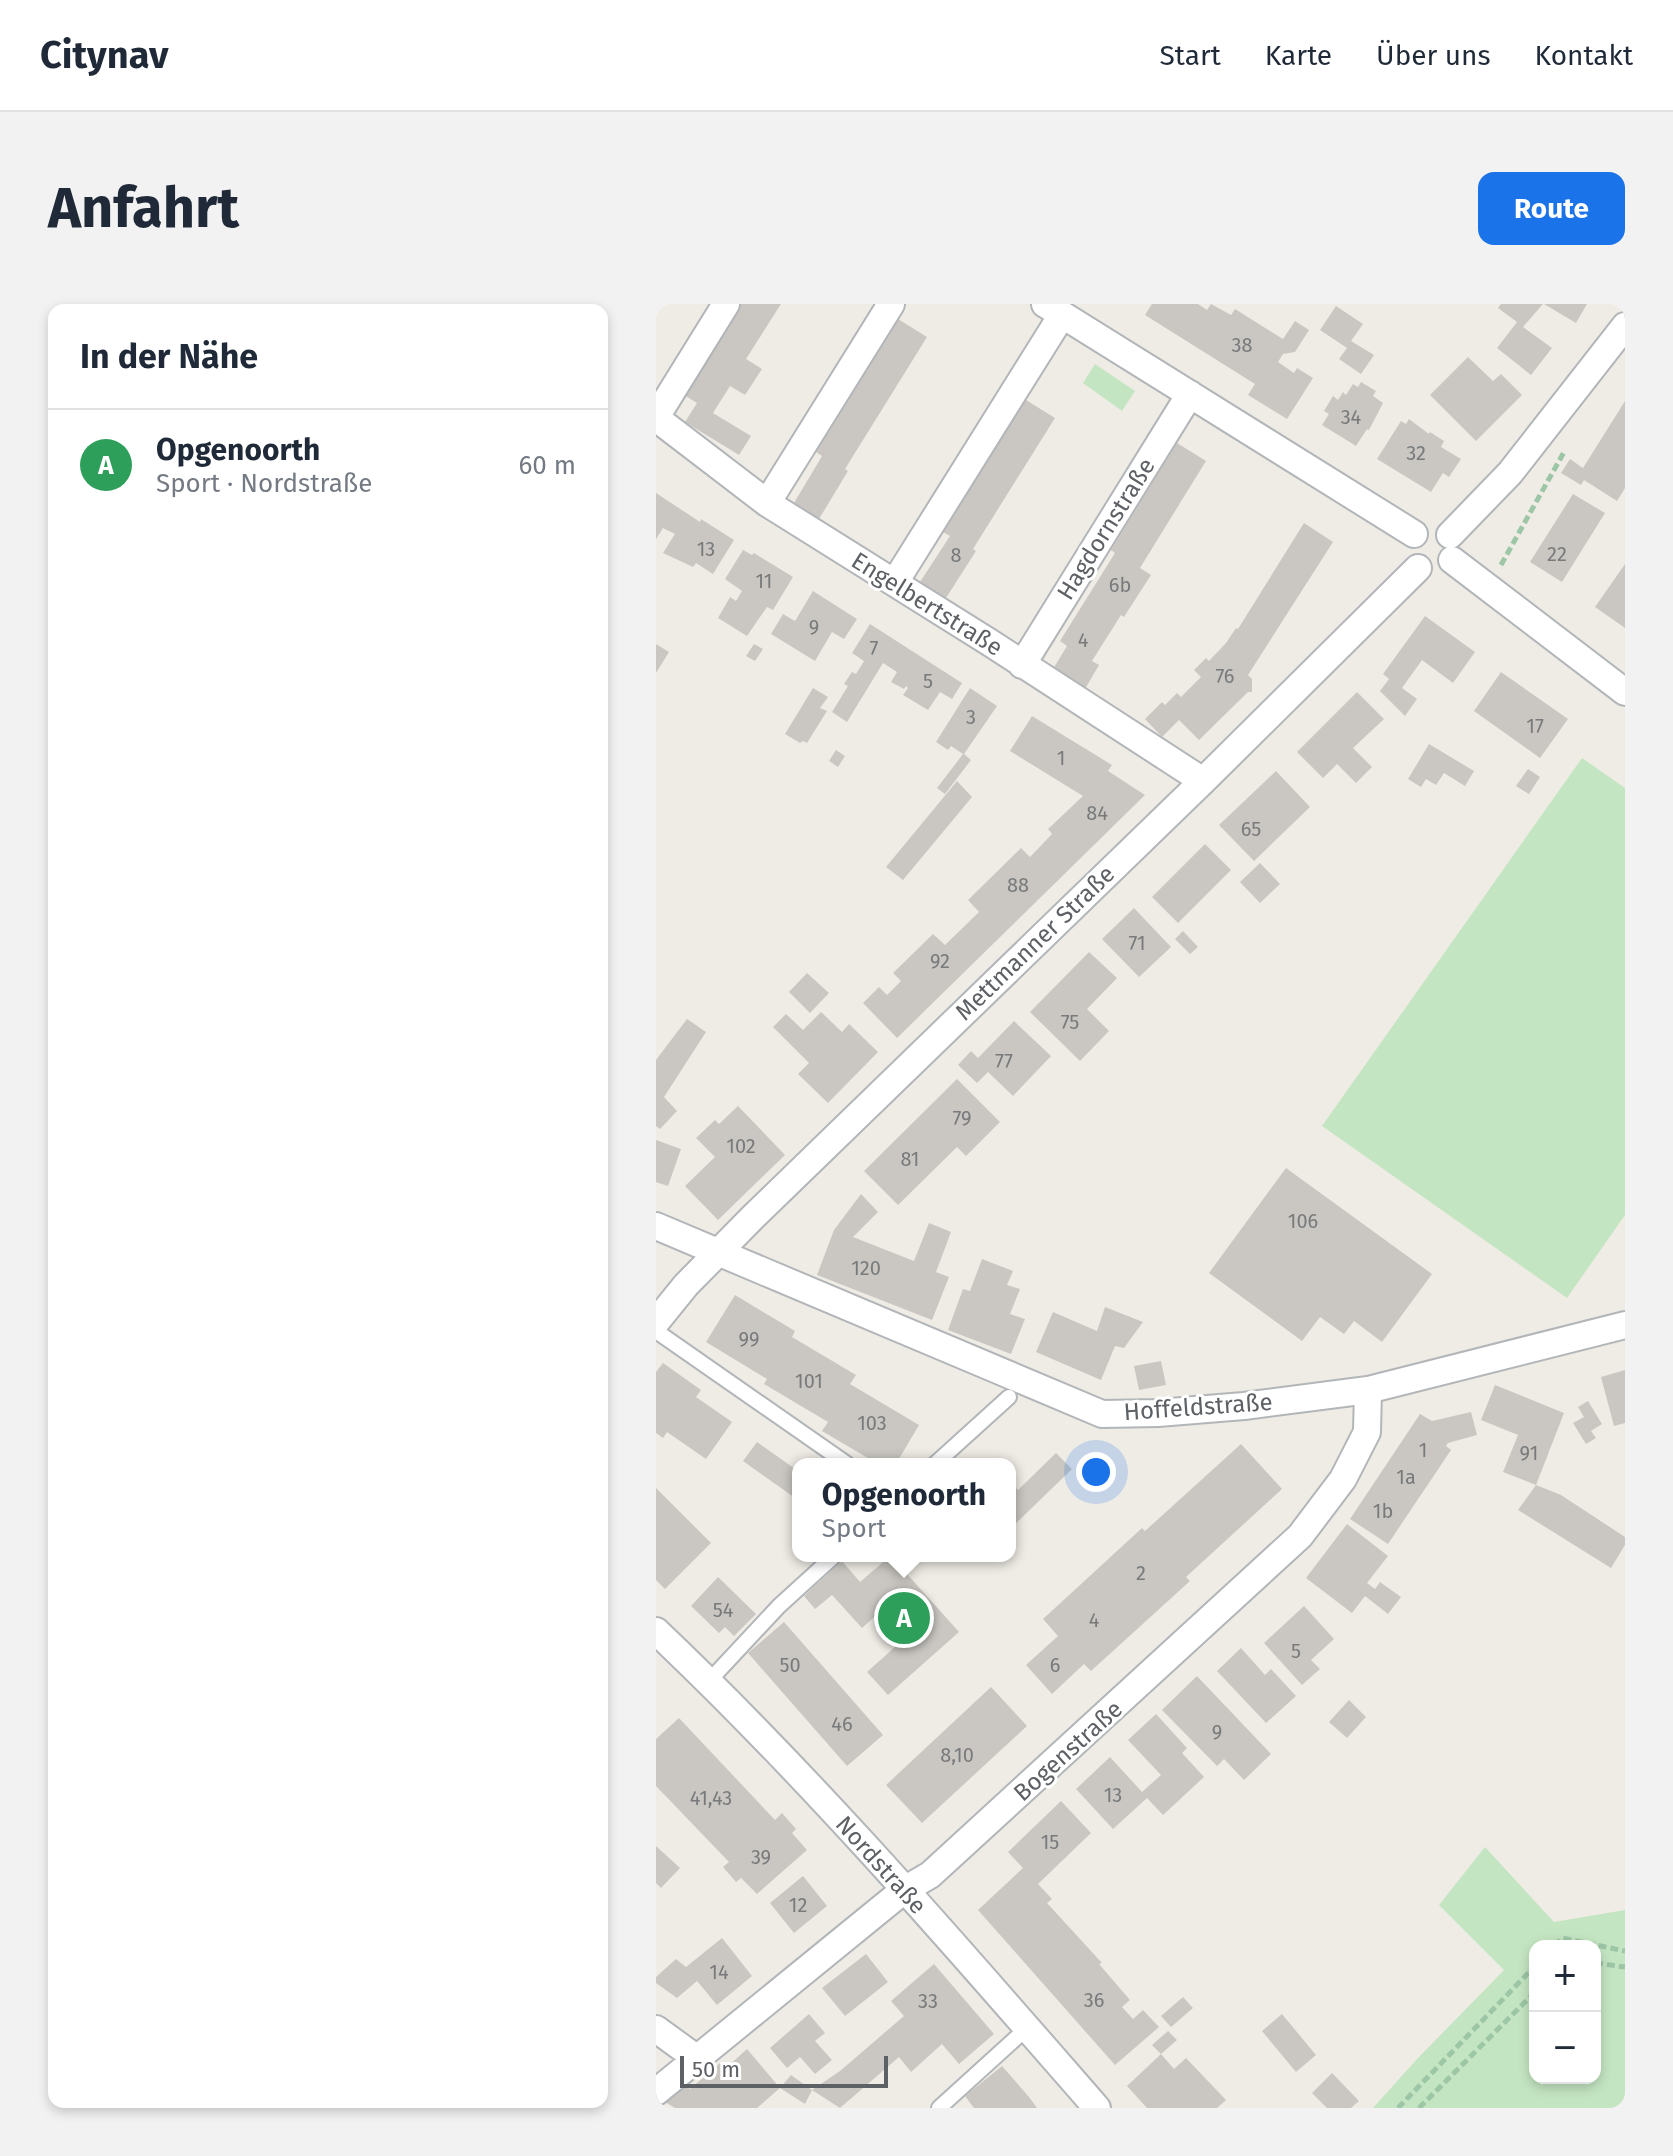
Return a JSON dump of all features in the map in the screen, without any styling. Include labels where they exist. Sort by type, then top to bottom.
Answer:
[{"type":"street","points":[[656,418],[726,304]]},
{"type":"street","points":[[767,503],[891,304]]},
{"type":"street","points":[[895,582],[1068,311],[1190,394],[1414,534]]},
{"type":"street","points":[[1625,326],[1451,548],[1443,570],[1430,572],[1418,568],[1409,556],[1410,540],[1419,529],[1432,526],[1445,530],[1451,548],[1625,692]]},
{"type":"street","name":"Hagdornstraße","points":[[1022,665],[1190,394]]},
{"type":"street","name":"Engelbertstraße","points":[[656,418],[767,503],[1203,781]]},
{"type":"street","name":"Mettmanner Straße","points":[[656,1322],[718,1252],[1418,568]]},
{"type":"street","name":"Hoffeldstraße","points":[[656,1226],[1102,1414],[1244,1406],[1368,1390],[1625,1325]]},
{"type":"street","name":"Bogenstraße","points":[[656,2092],[904,1890],[930,1875],[1300,1536],[1343,1479],[1367,1432],[1368,1390]]},
{"type":"street","name":"Nordstraße","points":[[656,1631],[709,1681],[904,1890],[1094,2107]]},
{"type":"street","points":[[656,2029],[696,2058]]},
{"type":"lane","points":[[656,1331],[838,1458]]},
{"type":"lane","points":[[942,1458],[1009,1397]]},
{"type":"lane","points":[[709,1681],[779,1606],[827,1562]]},
{"type":"lane","points":[[939,2108],[1027,2028]]},
{"type":"path","points":[[1500,566],[1567,446]]},
{"type":"path","points":[[1601,1946],[1625,1951]]},
{"type":"path","points":[[1601,1964],[1625,1967]]},
{"type":"path","points":[[1398,2108],[1529,1972]]},
{"type":"path","points":[[1419,2108],[1529,1998]]},
{"type":"green space","points":[[1095,364],[1135,391],[1122,411],[1083,383]]},
{"type":"green space","points":[[1582,758],[1625,788],[1625,1215],[1567,1298],[1322,1126]]},
{"type":"green space","points":[[1485,1847],[1554,1922],[1625,1910],[1625,2108],[1373,2108],[1418,2058],[1504,1970],[1439,1905]]},
{"type":"building","points":[[741,304],[781,304],[746,359],[762,369],[745,395],[730,386],[713,413],[751,436],[739,455],[685,422],[697,403],[684,395]]},
{"type":"building","points":[[1152,304],[1198,304],[1207,310],[1211,304],[1231,315],[1235,309],[1283,339],[1295,321],[1309,330],[1295,352],[1283,354],[1278,362],[1294,373],[1297,368],[1313,378],[1287,419],[1248,395],[1255,384],[1145,315]]},
{"type":"building","points":[[1501,304],[1543,304],[1523,327],[1552,348],[1531,375],[1497,348],[1517,322],[1498,308]]},
{"type":"building","points":[[1544,304],[1587,304],[1576,323]]},
{"type":"building","points":[[1336,306],[1363,324],[1351,341],[1374,355],[1361,374],[1339,359],[1347,348],[1320,330]]},
{"type":"building","points":[[898,319],[927,337],[845,469],[848,471],[819,519],[794,503],[822,456],[816,452]]},
{"type":"building","points":[[1468,357],[1493,381],[1501,374],[1522,395],[1476,441],[1430,395]]},
{"type":"building","points":[[1361,382],[1376,391],[1373,396],[1383,403],[1369,430],[1356,446],[1322,425],[1329,414],[1324,411],[1333,396],[1338,400],[1343,392],[1346,395],[1353,384],[1358,387]]},
{"type":"building","points":[[1026,400],[1055,418],[946,598],[920,582],[950,536],[943,532]]},
{"type":"building","points":[[1625,401],[1625,488],[1617,501],[1584,480],[1581,485],[1561,473],[1570,459],[1583,468]]},
{"type":"building","points":[[1409,419],[1444,441],[1441,447],[1461,459],[1449,477],[1443,473],[1431,492],[1377,459],[1401,421],[1406,424]]},
{"type":"building","points":[[1177,443],[1206,461],[1140,568],[1151,575],[1092,661],[1099,665],[1085,689],[1053,669],[1067,646],[1060,641],[1115,553],[1111,550]]},
{"type":"building","points":[[656,493],[734,540],[713,574],[696,563],[693,567],[663,553],[675,534],[663,528],[656,539]]},
{"type":"building","points":[[1573,494],[1605,513],[1562,582],[1530,562]]},
{"type":"building","points":[[1304,523],[1333,542],[1248,675],[1252,679],[1252,692],[1248,692],[1199,740],[1179,720],[1162,737],[1145,719],[1162,702],[1165,705],[1177,693],[1181,697],[1201,677],[1194,670],[1206,658],[1209,661],[1238,629]]},
{"type":"building","points":[[743,550],[752,555],[754,553],[793,577],[773,610],[767,607],[747,636],[718,618],[730,597],[736,601],[742,591],[725,579]]},
{"type":"building","points":[[1625,564],[1625,628],[1595,607]]},
{"type":"building","points":[[813,591],[857,619],[844,639],[832,632],[815,661],[771,634],[783,614],[795,621]]},
{"type":"building","points":[[1425,616],[1475,652],[1453,683],[1422,660],[1402,688],[1417,699],[1405,716],[1380,691],[1389,679],[1383,674]]},
{"type":"building","points":[[870,624],[962,683],[952,699],[940,692],[928,710],[903,695],[908,688],[891,682],[897,672],[883,663],[847,722],[832,712],[848,686],[844,684],[852,672],[856,674],[864,661],[852,653]]},
{"type":"building","points":[[656,644],[669,652],[656,673]]},
{"type":"building","points":[[754,644],[763,649],[755,661],[746,656]]},
{"type":"building","points":[[1501,672],[1568,719],[1540,758],[1474,711]]},
{"type":"building","points":[[813,688],[828,697],[820,708],[827,711],[807,743],[800,743],[785,734]]},
{"type":"building","points":[[970,688],[997,706],[964,754],[971,760],[945,794],[937,788],[963,754],[951,746],[948,750],[936,742]]},
{"type":"building","points":[[1357,692],[1384,719],[1353,748],[1372,767],[1356,783],[1337,764],[1323,778],[1297,752]]},
{"type":"building","points":[[1032,716],[1112,765],[1108,771],[1145,795],[897,1038],[863,1003],[879,987],[887,995],[901,981],[893,973],[933,934],[945,945],[979,912],[968,900],[1021,848],[1030,857],[1052,834],[1048,829],[1083,796],[1010,751]]},
{"type":"building","points":[[1429,744],[1474,771],[1465,786],[1444,773],[1436,785],[1426,779],[1421,787],[1408,779]]},
{"type":"building","points":[[836,750],[845,756],[838,767],[829,761]]},
{"type":"building","points":[[1528,769],[1540,777],[1529,794],[1516,786]]},
{"type":"building","points":[[1276,771],[1310,807],[1254,861],[1219,825]]},
{"type":"building","points":[[957,781],[972,797],[903,880],[886,867]]},
{"type":"building","points":[[1205,844],[1231,870],[1178,923],[1152,897]]},
{"type":"building","points":[[1260,863],[1280,884],[1260,903],[1240,882]]},
{"type":"building","points":[[1134,908],[1171,947],[1139,977],[1102,939]]},
{"type":"building","points":[[1183,931],[1198,947],[1190,954],[1175,939]]},
{"type":"building","points":[[1089,952],[1117,978],[1087,1009],[1109,1031],[1080,1061],[1030,1012]]},
{"type":"building","points":[[807,973],[829,993],[810,1013],[789,992]]},
{"type":"building","points":[[821,1012],[842,1032],[849,1024],[878,1052],[828,1103],[798,1074],[809,1063],[773,1027],[786,1014],[803,1030]]},
{"type":"building","points":[[687,1019],[706,1032],[664,1097],[677,1111],[660,1129],[656,1126],[656,1060]]},
{"type":"building","points":[[1014,1021],[1051,1056],[1013,1096],[988,1072],[977,1083],[958,1065],[971,1051],[978,1058]]},
{"type":"building","points":[[957,1079],[1000,1122],[966,1156],[957,1147],[898,1205],[864,1171]]},
{"type":"building","points":[[738,1106],[785,1155],[718,1220],[685,1186],[715,1157],[696,1138],[715,1120],[719,1124]]},
{"type":"building","points":[[656,1140],[681,1149],[668,1186],[656,1182]]},
{"type":"building","points":[[1286,1168],[1432,1274],[1382,1342],[1354,1321],[1344,1334],[1320,1317],[1302,1341],[1209,1273]]},
{"type":"building","points":[[861,1194],[878,1212],[853,1237],[914,1261],[929,1223],[951,1232],[936,1272],[949,1277],[932,1320],[817,1275],[834,1230]]},
{"type":"building","points":[[982,1259],[1013,1271],[1007,1285],[1020,1289],[1010,1314],[1025,1319],[1011,1354],[948,1330],[963,1289],[970,1291]]},
{"type":"building","points":[[735,1295],[795,1331],[792,1337],[856,1375],[850,1384],[919,1425],[900,1458],[868,1458],[822,1431],[828,1422],[764,1384],[767,1379],[706,1342]]},
{"type":"building","points":[[1105,1307],[1143,1322],[1124,1348],[1115,1346],[1101,1380],[1036,1352],[1053,1312],[1097,1331]]},
{"type":"building","points":[[1161,1361],[1166,1385],[1139,1390],[1134,1366]]},
{"type":"building","points":[[663,1363],[701,1390],[696,1397],[732,1422],[706,1459],[667,1432],[663,1438],[656,1433],[656,1372]]},
{"type":"building","points":[[1625,1370],[1625,1423],[1614,1426],[1601,1377]]},
{"type":"building","points":[[1495,1385],[1564,1413],[1536,1485],[1503,1472],[1518,1435],[1481,1420]]},
{"type":"building","points":[[1588,1401],[1602,1424],[1591,1431],[1596,1438],[1586,1444],[1573,1423],[1584,1417],[1578,1407]]},
{"type":"building","points":[[1471,1412],[1477,1435],[1448,1443],[1446,1446],[1451,1450],[1388,1544],[1350,1519],[1420,1414],[1432,1421]]},
{"type":"building","points":[[757,1442],[792,1467],[792,1496],[743,1461]]},
{"type":"building","points":[[1241,1444],[1282,1489],[1186,1577],[1190,1581],[1091,1671],[1084,1664],[1052,1694],[1026,1665],[1058,1636],[1043,1619],[1142,1528],[1145,1531]]},
{"type":"building","points":[[1056,1453],[1072,1469],[1016,1523],[1016,1488],[1018,1490]]},
{"type":"building","points":[[1536,1485],[1561,1495],[1625,1537],[1625,1545],[1611,1568],[1518,1510]]},
{"type":"building","points":[[656,1488],[711,1543],[665,1589],[656,1580]]},
{"type":"building","points":[[1347,1524],[1388,1556],[1367,1583],[1375,1589],[1380,1582],[1401,1597],[1388,1614],[1365,1596],[1352,1613],[1306,1578]]},
{"type":"building","points":[[841,1562],[860,1582],[883,1562],[920,1562],[907,1574],[959,1632],[888,1695],[867,1672],[905,1638],[881,1611],[862,1628],[832,1595],[815,1609],[804,1596]]},
{"type":"building","points":[[718,1577],[756,1614],[734,1636],[725,1627],[719,1633],[691,1606]]},
{"type":"building","points":[[1304,1606],[1334,1639],[1311,1660],[1320,1669],[1302,1685],[1264,1643]]},
{"type":"building","points":[[784,1622],[883,1735],[847,1766],[748,1653]]},
{"type":"building","points":[[1241,1648],[1265,1675],[1271,1669],[1296,1696],[1266,1723],[1217,1671]]},
{"type":"building","points":[[1197,1676],[1271,1754],[1244,1780],[1224,1759],[1217,1766],[1162,1710]]},
{"type":"building","points":[[991,1687],[1027,1726],[922,1823],[886,1785]]},
{"type":"building","points":[[1349,1700],[1366,1717],[1347,1738],[1329,1722]]},
{"type":"building","points":[[1156,1714],[1187,1748],[1182,1753],[1204,1777],[1163,1815],[1147,1798],[1113,1829],[1076,1789],[1110,1757],[1142,1792],[1161,1775],[1128,1740]]},
{"type":"building","points":[[679,1718],[775,1820],[782,1813],[796,1829],[792,1833],[807,1850],[757,1894],[741,1878],[736,1882],[723,1867],[729,1862],[656,1786],[656,1739]]},
{"type":"building","points":[[1061,1801],[1091,1833],[1038,1884],[1052,1899],[1047,1903],[1102,1963],[1099,1964],[1130,2000],[1122,2007],[1133,2019],[1143,2010],[1159,2027],[1115,2065],[978,1910],[1023,1868],[1008,1852]]},
{"type":"building","points":[[656,1846],[680,1868],[661,1888],[656,1883]]},
{"type":"building","points":[[803,1876],[827,1906],[794,1933],[770,1903]]},
{"type":"building","points":[[722,1938],[752,1976],[717,2005],[697,1981],[677,1998],[656,1983],[656,1977],[676,1959],[686,1967]]},
{"type":"building","points":[[866,1954],[888,1982],[845,2016],[822,1988]]},
{"type":"building","points":[[934,1964],[994,2034],[959,2064],[942,2044],[911,2072],[899,2057],[840,2108],[812,2090],[840,2071],[904,2016],[891,2001]]},
{"type":"building","points":[[1183,1997],[1193,2008],[1171,2027],[1161,2016]]},
{"type":"building","points":[[809,2014],[825,2033],[815,2041],[832,2060],[815,2074],[800,2057],[787,2068],[770,2048]]},
{"type":"building","points":[[1282,2014],[1316,2055],[1296,2072],[1262,2031]]},
{"type":"building","points":[[1168,2031],[1177,2040],[1161,2054],[1152,2045]]},
{"type":"building","points":[[747,2049],[780,2088],[757,2108],[675,2108],[665,2102],[685,2084],[690,2089],[720,2063],[725,2069]]},
{"type":"building","points":[[1161,2054],[1174,2069],[1186,2058],[1226,2100],[1217,2108],[1147,2108],[1127,2086]]},
{"type":"building","points":[[1002,2066],[1037,2108],[974,2108],[965,2096]]},
{"type":"building","points":[[1332,2073],[1359,2101],[1351,2108],[1327,2108],[1312,2093]]},
{"type":"building","points":[[791,2075],[812,2090],[805,2104],[780,2088]]},
{"type":"place","name":"Opgenoorth","points":[[904,1618]]}]
